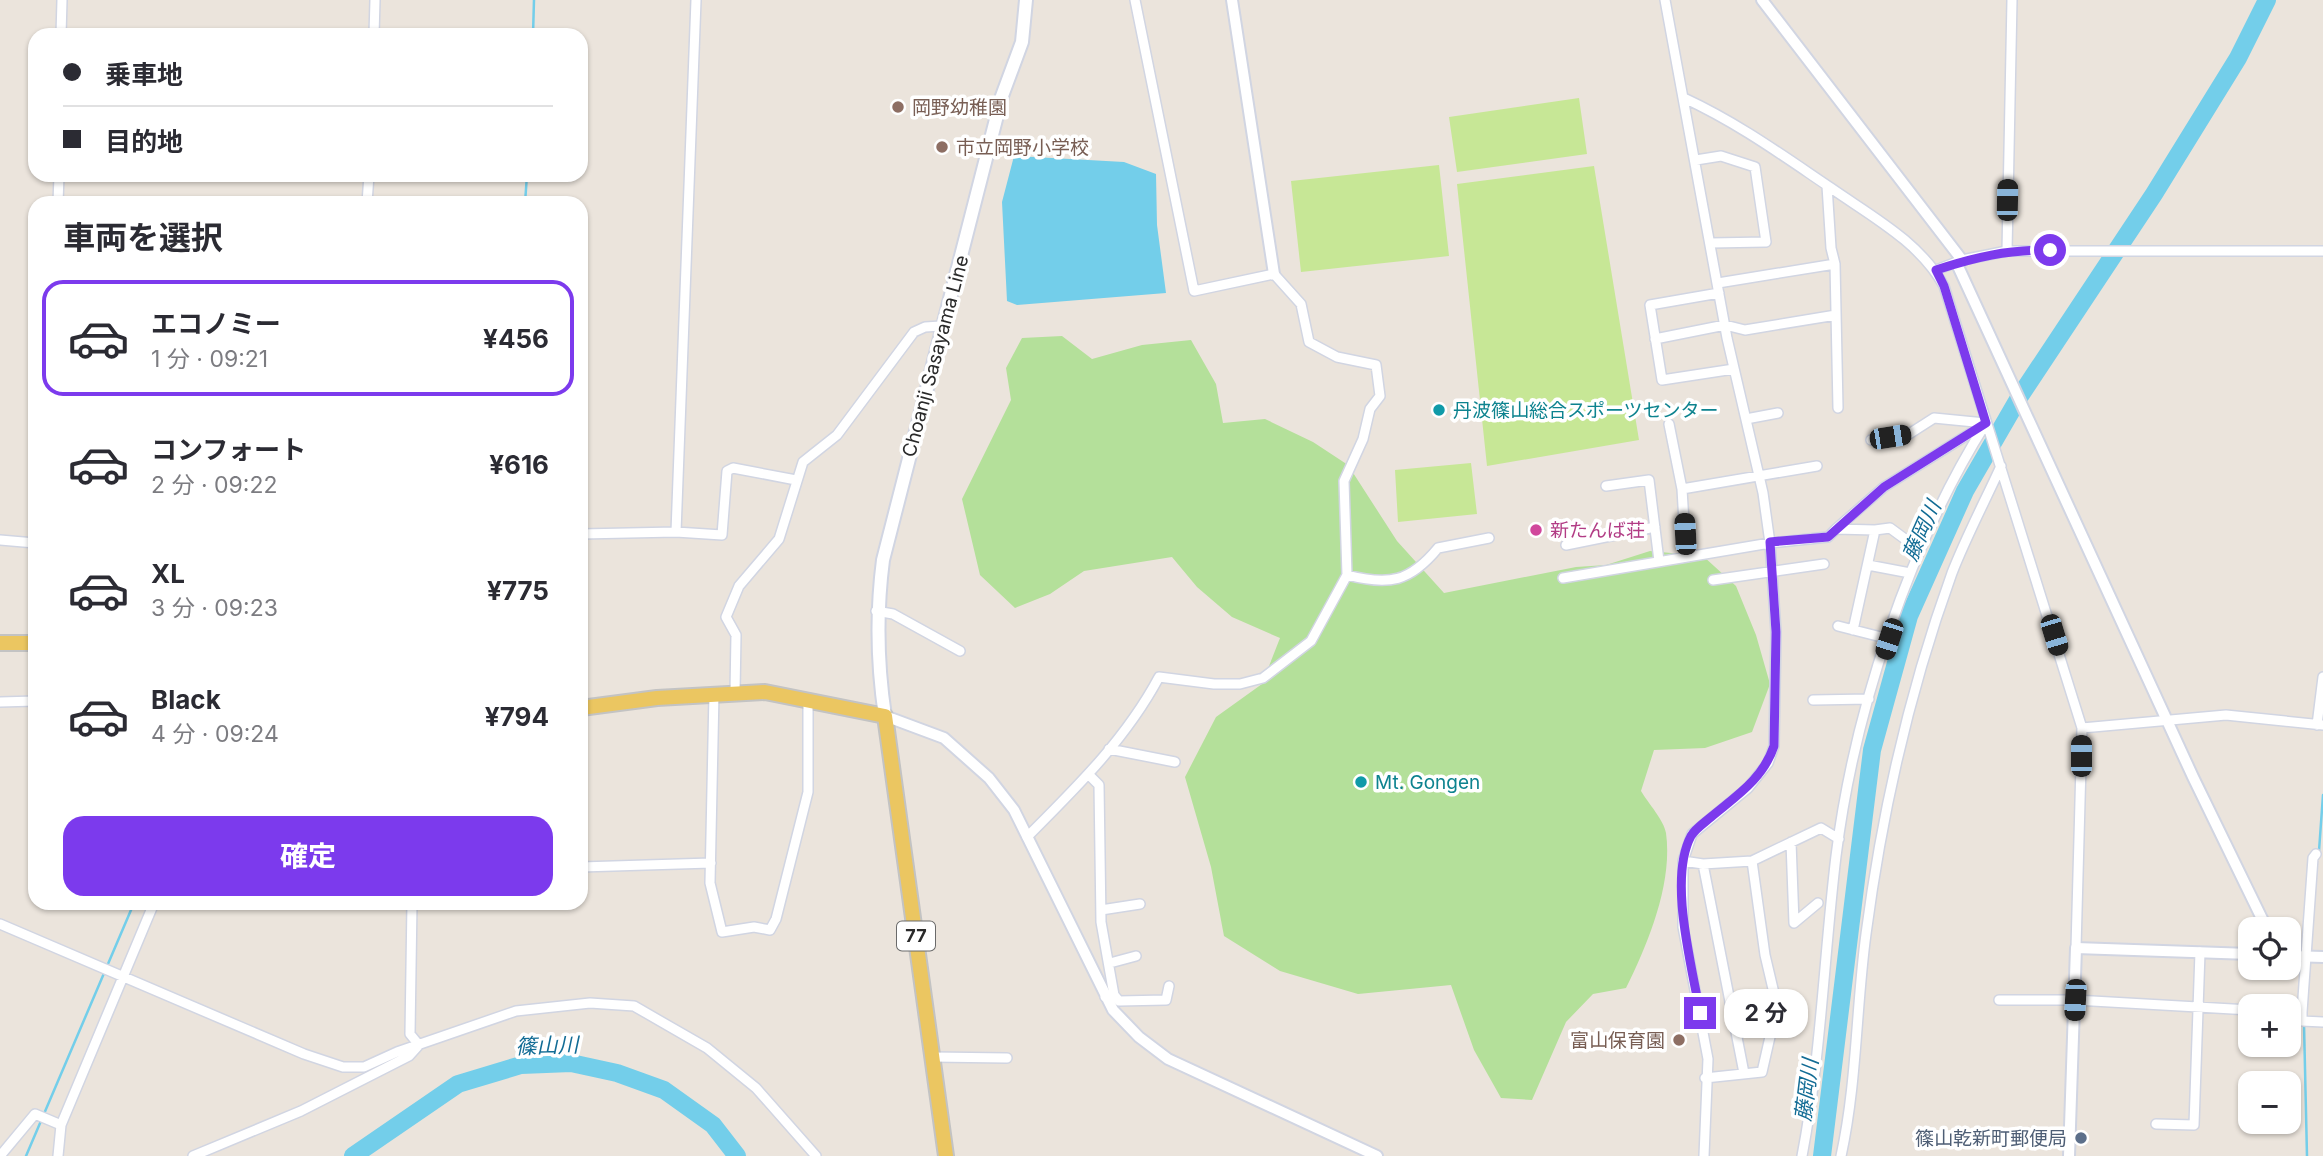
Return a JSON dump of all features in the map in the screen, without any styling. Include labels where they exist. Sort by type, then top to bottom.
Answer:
[{"type":"main road","name":"Choanji Sasayama Line","points":[[885,716],[878,670],[876,611],[883,560],[1002,96],[1022,41],[1026,0]]},
{"type":"main road","points":[[0,643],[28,643]]},
{"type":"main road","points":[[588,707],[714,693],[765,692],[885,716]]},
{"type":"main road","name":"77","points":[[885,716],[946,1156]]},
{"type":"street","points":[[61,28],[62,0]]},
{"type":"street","points":[[374,28],[375,0]]},
{"type":"street","points":[[676,532],[696,0]]},
{"type":"street","points":[[1135,0],[1194,291],[1274,274]]},
{"type":"street","points":[[1027,837],[1088,775],[1144,704],[1159,677],[1214,684],[1240,684],[1263,678],[1293,658],[1311,641],[1347,575],[1344,481],[1363,439],[1370,409],[1380,396],[1376,365],[1337,357],[1309,342],[1301,303],[1274,274],[1232,0]]},
{"type":"street","points":[[1665,0],[1725,325],[1759,475],[1770,542],[1776,632],[1774,746],[1769,763],[1748,788],[1692,834],[1682,861],[1684,927],[1708,1059],[1705,1078],[1704,1156]]},
{"type":"street","points":[[1762,0],[1959,262],[2011,387],[2029,420],[2167,722],[2261,917]]},
{"type":"street","points":[[2007,251],[2012,0]]},
{"type":"street","points":[[1684,98],[1731,120],[1884,224],[1936,270],[1944,286],[2081,728],[2069,1156]]},
{"type":"street","points":[[1696,160],[1721,156],[1755,167],[1766,242],[1710,243]]},
{"type":"street","points":[[1827,186],[1831,248],[1835,264],[1838,408]]},
{"type":"street","points":[[1936,270],[2007,251],[2323,251]]},
{"type":"street","points":[[1734,369],[1662,380],[1650,305],[1835,264]]},
{"type":"street","points":[[1655,339],[1725,325],[1745,330],[1836,315]]},
{"type":"street","points":[[735,692],[736,635],[726,617],[739,586],[779,539],[803,463],[837,435],[914,332],[925,327],[941,326]]},
{"type":"street","points":[[1746,419],[1778,413]]},
{"type":"street","points":[[1871,440],[1909,434],[1934,418],[1987,426]]},
{"type":"street","points":[[1669,424],[1682,489],[1686,557]]},
{"type":"street","points":[[1563,578],[1770,542],[1828,537],[1884,487],[1987,426]]},
{"type":"street","points":[[1802,1156],[1822,1011],[1839,839],[1869,699],[1910,573],[1960,464],[1987,426]]},
{"type":"street","points":[[1841,1156],[1853,1087],[1866,936],[1887,804],[1936,620],[2000,462]]},
{"type":"street","points":[[1682,489],[1817,466]]},
{"type":"street","points":[[588,534],[676,532],[722,536],[727,471],[733,468],[796,480]]},
{"type":"street","points":[[1606,486],[1648,480],[1659,561]]},
{"type":"street","points":[[1566,545],[1655,527]]},
{"type":"street","points":[[1836,529],[1890,528],[1920,550]]},
{"type":"street","points":[[1853,630],[1875,530]]},
{"type":"street","points":[[1347,575],[1395,582],[1423,565],[1438,548],[1464,540],[1489,538]]},
{"type":"street","points":[[0,540],[28,542]]},
{"type":"street","points":[[1713,580],[1824,564]]},
{"type":"street","points":[[1868,565],[1910,573]]},
{"type":"street","points":[[876,611],[893,614],[960,651]]},
{"type":"street","points":[[1838,626],[1889,639]]},
{"type":"street","points":[[2081,728],[2226,715],[2320,725],[2323,677]]},
{"type":"street","points":[[714,693],[710,883],[722,932],[754,927],[770,930],[782,898],[808,792],[808,699]]},
{"type":"street","points":[[1813,700],[1869,699]]},
{"type":"street","points":[[0,702],[28,701]]},
{"type":"street","points":[[885,716],[918,726],[944,738],[961,750],[989,778],[1014,810],[1110,996],[1139,1037],[1168,1059],[1377,1156]]},
{"type":"street","points":[[1109,749],[1175,762]]},
{"type":"street","points":[[1088,775],[1099,785],[1101,922],[1110,962],[1110,996]]},
{"type":"street","points":[[1682,861],[1703,864],[1752,860],[1821,828],[1839,839]]},
{"type":"street","points":[[1791,842],[1794,923],[1818,903]]},
{"type":"street","points":[[2316,854],[2313,858],[2304,956],[2302,1021],[2323,1022]]},
{"type":"street","points":[[1705,1078],[1762,1072],[1777,1006],[1765,955],[1752,860]]},
{"type":"street","points":[[588,867],[710,863]]},
{"type":"street","points":[[1703,864],[1744,1073]]},
{"type":"street","points":[[1101,910],[1140,904]]},
{"type":"street","points":[[58,1156],[61,1125],[151,910]]},
{"type":"street","points":[[412,910],[410,1034],[419,1045]]},
{"type":"street","points":[[0,924],[304,1054],[343,1067],[363,1068],[419,1045],[537,1006],[590,1003],[634,1006],[708,1048],[756,1088],[816,1156]]},
{"type":"street","points":[[2076,948],[2238,954]]},
{"type":"street","points":[[2156,1124],[2193,1125],[2200,952]]},
{"type":"street","points":[[1110,962],[1136,956]]},
{"type":"street","points":[[2304,956],[2323,957]]},
{"type":"street","points":[[1110,996],[1119,1001],[1166,1000],[1169,986]]},
{"type":"street","points":[[1999,1000],[2075,1000],[2238,1009]]},
{"type":"street","points":[[193,1156],[302,1111],[409,1056],[419,1045]]},
{"type":"street","points":[[933,1057],[1007,1058]]},
{"type":"street","points":[[0,1156],[35,1114],[61,1125]]},
{"type":"green space","points":[[1579,98],[1587,154],[1457,172],[1449,117]]},
{"type":"green space","points":[[1439,165],[1449,256],[1301,272],[1291,181]]},
{"type":"green space","points":[[1594,166],[1639,440],[1487,466],[1457,184]]},
{"type":"green space","points":[[1062,336],[1092,359],[1142,345],[1191,340],[1216,384],[1223,423],[1265,419],[1313,442],[1348,465],[1397,541],[1444,593],[1576,567],[1606,565],[1650,551],[1703,556],[1736,586],[1756,635],[1770,684],[1752,732],[1705,748],[1654,750],[1641,791],[1659,817],[1666,833],[1666,872],[1657,913],[1626,988],[1593,994],[1566,1022],[1532,1100],[1501,1098],[1474,1050],[1451,985],[1358,994],[1280,971],[1224,936],[1211,867],[1185,777],[1216,717],[1262,684],[1280,638],[1232,617],[1197,587],[1172,557],[1084,571],[1050,594],[1015,608],[980,575],[962,499],[1011,400],[1006,368],[1022,338]]},
{"type":"green space","points":[[1471,463],[1477,514],[1398,522],[1395,470]]},
{"type":"water","points":[[1014,156],[1124,162],[1156,174],[1157,225],[1166,293],[1017,305],[1007,301],[1002,202]]},
{"type":"waterway","points":[[533,28],[534,0]]},
{"type":"waterway","name":"藤岡川","points":[[1822,1156],[1872,750],[1909,616],[1965,491],[2020,396],[2154,194],[2238,58],[2267,0]]},
{"type":"waterway","points":[[526,182],[526,196]]},
{"type":"waterway","points":[[2319,851],[2323,795]]},
{"type":"waterway","points":[[26,1156],[131,910]]},
{"type":"waterway","points":[[2304,1024],[2307,1156]]},
{"type":"waterway","name":"篠山川","points":[[353,1156],[458,1084],[521,1065],[571,1063],[617,1073],[664,1090],[713,1125],[737,1156]]},
{"type":"place","name":"岡野幼稚園","points":[[898,107]]},
{"type":"place","name":"市立岡野小学校","points":[[942,147]]},
{"type":"place","name":"丹波篠山総合スポーツセンター","points":[[1439,410]]},
{"type":"place","name":"新たんば荘","points":[[1536,530]]},
{"type":"place","name":"Mt. Gongen","points":[[1361,782]]},
{"type":"place","name":"富山保育園","points":[[1679,1040]]},
{"type":"place","name":"篠山乾新町郵便局","points":[[2081,1138]]},
{"type":"route","points":[[1700,1013],[1684,927],[1682,861],[1692,834],[1748,788],[1769,763],[1774,746],[1776,632],[1770,542],[1828,537],[1884,487],[1986,423],[1944,286],[1936,270],[1962,260],[2007,251],[2050,250]]}]
